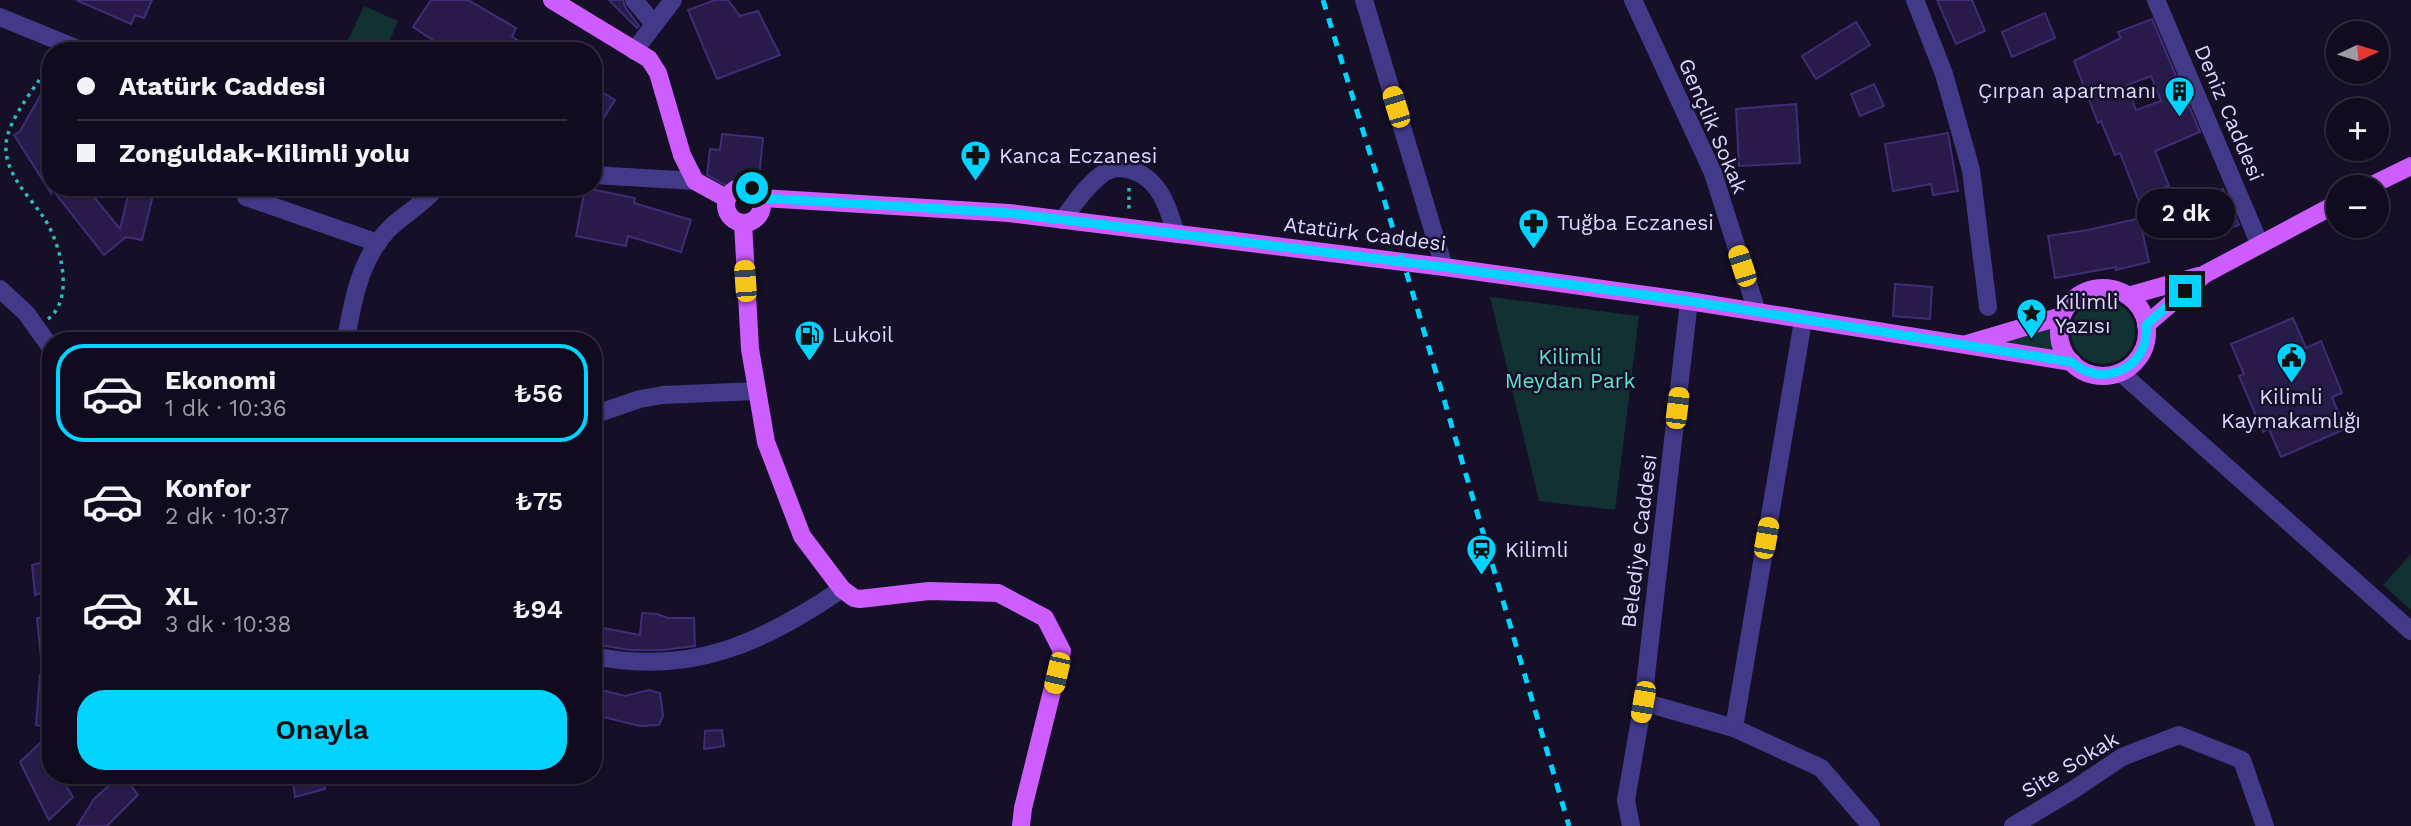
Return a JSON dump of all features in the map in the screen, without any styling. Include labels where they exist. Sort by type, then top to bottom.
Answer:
[{"type":"main road","points":[[552,0],[649,60],[658,74],[682,155],[695,181],[726,198]]},
{"type":"main road","points":[[2389,177],[2411,166]]},
{"type":"main road","points":[[752,188],[761,198],[762,204],[754,220],[737,222],[728,215],[726,198],[734,189],[752,188]]},
{"type":"main road","name":"Atatürk Caddesi","points":[[761,198],[1009,213],[1444,267],[1689,301],[2072,362]]},
{"type":"main road","points":[[2128,296],[2205,274],[2326,209]]},
{"type":"main road","points":[[743,223],[750,349],[766,442],[803,536],[842,589],[860,599],[929,591],[998,593],[1045,618],[1062,652],[1023,808],[1021,826]]},
{"type":"main road","points":[[2146,325],[2205,274]]},
{"type":"main road","points":[[2097,288],[2110,288],[2128,296],[2140,309],[2146,325],[2145,345],[2139,356],[2131,366],[2120,372],[2096,375],[2084,372],[2072,362],[2061,344],[2059,331],[2062,316],[2075,298],[2097,288]]},
{"type":"main road","name":"Atatürk Caddesi","points":[[1960,346],[2062,316]]},
{"type":"street","points":[[634,0],[654,24]]},
{"type":"street","points":[[634,51],[673,0]]},
{"type":"street","points":[[1364,0],[1444,267]]},
{"type":"street","name":"Gençlik Sokak","points":[[1633,0],[1713,173],[1757,312]]},
{"type":"street","name":"Deniz Caddesi","points":[[2156,0],[2260,245]]},
{"type":"street","points":[[1912,2],[1944,74],[1971,170],[1988,307]]},
{"type":"street","points":[[0,17],[61,42]]},
{"type":"street","points":[[1062,220],[1102,173],[1129,169],[1147,178],[1159,190],[1176,234]]},
{"type":"street","points":[[602,176],[695,181]]},
{"type":"street","points":[[246,196],[377,243]]},
{"type":"street","points":[[347,332],[354,297],[371,253],[391,228],[428,196]]},
{"type":"street","points":[[0,289],[26,313],[42,335]]},
{"type":"street","name":"Belediye Caddesi","points":[[1631,826],[1626,800],[1643,702],[1689,301]]},
{"type":"street","points":[[1734,728],[1803,321]]},
{"type":"street","points":[[2120,372],[2411,631]]},
{"type":"street","points":[[602,412],[640,399],[663,395],[757,391]]},
{"type":"street","points":[[602,657],[653,662],[720,653],[780,629],[842,589]]},
{"type":"street","points":[[1643,702],[1734,728],[1821,768],[1871,826]]},
{"type":"street","name":"Site Sokak","points":[[2013,826],[2122,757],[2179,735],[2242,760],[2265,826]]},
{"type":"path","points":[[42,78],[9,130],[6,147],[17,182],[43,216],[57,248],[64,285],[62,300],[56,313]]},
{"type":"path","points":[[1129,169],[1129,228]]},
{"type":"green space","points":[[364,6],[398,21],[389,42],[347,42]]},
{"type":"green space","name":"Kilimli Meydan Park","points":[[1490,297],[1639,316],[1615,510],[1539,501]]},
{"type":"green space","points":[[2103,300],[2121,306],[2129,314],[2135,332],[2129,350],[2121,358],[2103,364],[2085,358],[2077,350],[2071,332],[2077,314],[2085,306]]},
{"type":"green space","points":[[2053,324],[2052,338],[2059,357],[1970,345]]},
{"type":"green space","points":[[2411,554],[2411,610],[2383,585]]},
{"type":"building","points":[[76,0],[152,0],[144,18],[135,15],[131,24]]},
{"type":"building","points":[[431,0],[468,0],[516,28],[512,37],[521,42],[436,42],[413,27]]},
{"type":"building","points":[[609,0],[623,0],[639,26],[637,28]]},
{"type":"building","points":[[715,0],[728,0],[740,16],[758,11],[780,55],[717,79],[688,10]]},
{"type":"building","points":[[1937,0],[1972,0],[1985,31],[1956,44]]},
{"type":"building","points":[[2045,13],[2055,38],[2012,57],[2002,32]]},
{"type":"building","points":[[2152,19],[2200,132],[2155,151],[2169,186],[2165,187],[2176,217],[2142,230],[2149,262],[2116,270],[2116,267],[2055,278],[2048,236],[2145,217],[2120,153],[2115,155],[2101,121],[2098,123],[2074,61],[2121,38],[2118,32]],"holes":[[[2151,76],[2161,101],[2136,110],[2127,85]]]},
{"type":"building","points":[[1856,22],[1870,45],[1816,79],[1802,56]]},
{"type":"building","points":[[1874,84],[1884,106],[1860,116],[1851,94]]},
{"type":"building","points":[[602,92],[615,100],[602,121]]},
{"type":"building","points":[[42,93],[42,179],[14,135],[20,131]]},
{"type":"building","points":[[1796,104],[1800,163],[1739,166],[1736,109]]},
{"type":"building","points":[[1948,133],[1958,191],[1933,195],[1931,184],[1893,191],[1885,144]]},
{"type":"building","points":[[722,134],[763,138],[758,187],[752,191],[750,197],[737,195],[731,188],[707,175],[710,149],[720,150]]},
{"type":"building","points":[[2223,189],[2239,225],[2211,235],[2198,198]]},
{"type":"building","points":[[602,191],[635,198],[634,203],[691,220],[681,252],[628,236],[626,246],[576,236],[584,196],[602,196]]},
{"type":"building","points":[[57,196],[93,196],[120,229],[128,196],[153,196],[142,240],[126,237],[104,255]]},
{"type":"building","points":[[1895,284],[1932,287],[1930,319],[1893,316]]},
{"type":"building","name":"Kilimli Kaymakamlığı","points":[[2293,318],[2306,348],[2321,341],[2342,393],[2332,397],[2345,429],[2281,457],[2269,429],[2263,432],[2239,376],[2244,374],[2231,344]]},
{"type":"building","points":[[42,562],[42,593],[35,595],[32,565]]},
{"type":"building","points":[[642,613],[668,618],[694,618],[695,646],[630,650],[602,645],[603,628],[640,635]]},
{"type":"building","points":[[42,617],[42,658],[41,658],[37,618]]},
{"type":"building","points":[[40,675],[42,675],[42,726],[36,725]]},
{"type":"building","points":[[602,690],[625,696],[649,690],[660,693],[663,716],[659,725],[640,726],[602,717]]},
{"type":"building","points":[[722,730],[724,746],[704,749],[705,731]]},
{"type":"building","points":[[40,743],[42,784],[65,784],[73,797],[49,820],[20,762]]},
{"type":"building","points":[[111,784],[130,784],[138,795],[107,826],[77,826],[94,799]]},
{"type":"building","points":[[293,784],[324,784],[325,789],[295,797]]},
{"type":"railway","points":[[1323,0],[1416,304],[1569,826]]},
{"type":"place","name":"Çırpan apartmanı","points":[[2179,118]]},
{"type":"place","name":"Kanca Eczanesi","points":[[976,183]]},
{"type":"place","name":"Tuğba Eczanesi","points":[[1534,250]]},
{"type":"place","name":"Kilimli Yazısı","points":[[2032,341]]},
{"type":"place","name":"Lukoil","points":[[809,362]]},
{"type":"place","name":"Kilimli Kaymakamlığı","points":[[2291,384]]},
{"type":"place","name":"Kilimli","points":[[1482,577]]},
{"type":"route","points":[[752,188],[761,198],[1009,213],[1526,278],[2072,362],[2084,372],[2096,375],[2120,372],[2131,366],[2145,345],[2146,325],[2185,291]]}]
